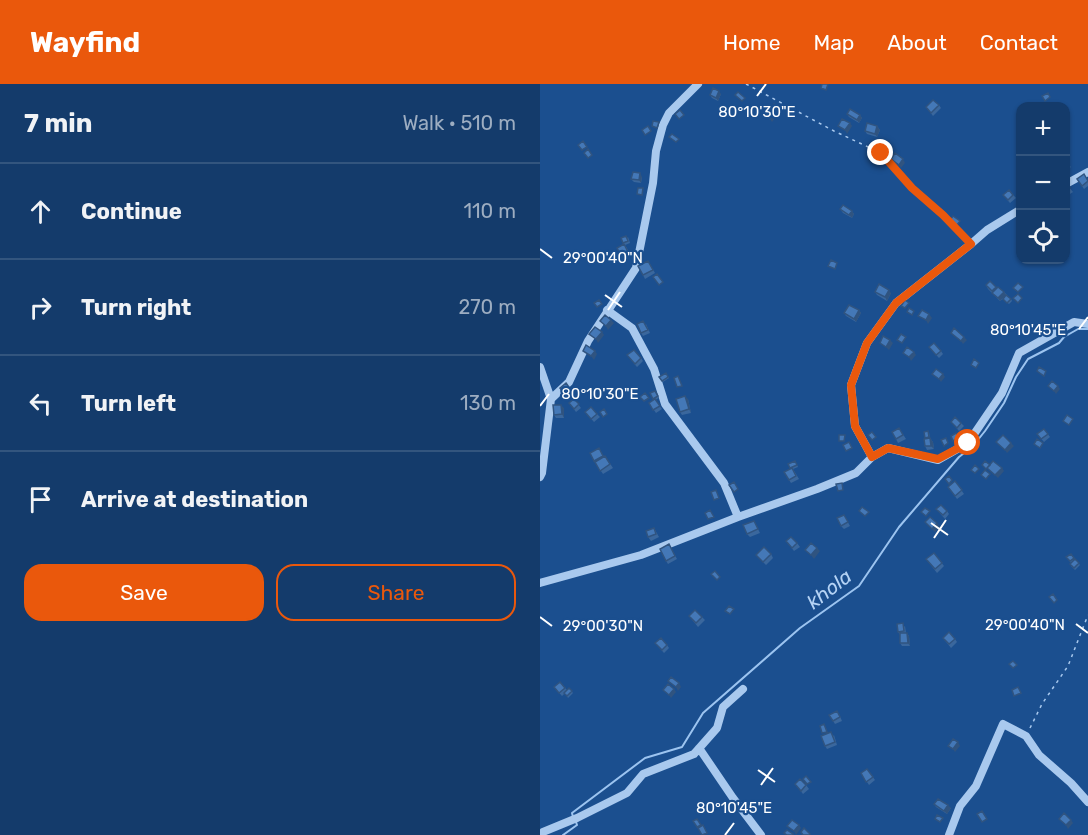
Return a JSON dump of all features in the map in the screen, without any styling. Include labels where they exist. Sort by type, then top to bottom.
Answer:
[{"type":"street","points":[[551,399],[569,382],[588,341],[636,268],[650,201],[656,152],[663,125],[669,113],[698,84]]},
{"type":"street","points":[[1070,181],[1088,172]]},
{"type":"street","points":[[872,457],[855,426],[851,385],[867,343],[896,303],[987,230],[1017,210]]},
{"type":"street","points":[[607,310],[632,328],[654,369],[665,404],[724,483],[738,517]]},
{"type":"street","points":[[540,583],[641,555],[817,489],[856,473],[872,457],[888,448],[938,459],[968,443],[1002,393],[1019,353],[1074,322],[1088,324]]},
{"type":"street","points":[[540,367],[551,399],[540,477]]},
{"type":"street","points":[[540,835],[627,793],[643,774],[694,754],[717,728],[723,707],[743,689]]},
{"type":"street","points":[[949,835],[960,806],[976,786],[1003,724],[1026,736],[1039,755],[1071,783],[1088,802]]},
{"type":"street","points":[[699,748],[761,835]]},
{"type":"path","points":[[746,84],[834,132],[881,153],[912,188],[971,244]]},
{"type":"path","points":[[1026,736],[1042,704],[1068,666],[1088,615]]},
{"type":"building","points":[[822,84],[828,84],[826,90],[821,88]]},
{"type":"building","points":[[713,88],[719,91],[716,98],[710,95]]},
{"type":"building","points":[[738,92],[745,98],[742,101],[735,95]]},
{"type":"building","points":[[1048,93],[1050,97],[1045,101],[1042,96]]},
{"type":"building","points":[[933,100],[939,105],[931,113],[926,107]]},
{"type":"building","points":[[774,104],[778,106],[775,113],[771,111]]},
{"type":"building","points":[[766,109],[773,114],[770,119],[763,114]]},
{"type":"building","points":[[850,109],[860,115],[857,120],[847,114]]},
{"type":"building","points":[[680,110],[684,115],[679,119],[675,114]]},
{"type":"building","points":[[842,119],[850,123],[845,130],[838,126]]},
{"type":"building","points":[[653,121],[659,122],[657,128],[652,126]]},
{"type":"building","points":[[867,123],[877,126],[875,134],[865,131]]},
{"type":"building","points":[[648,126],[651,131],[645,135],[642,130]]},
{"type":"building","points":[[672,134],[679,139],[676,142],[669,137]]},
{"type":"building","points":[[583,141],[587,147],[582,150],[578,145]]},
{"type":"building","points":[[588,149],[592,155],[588,158],[584,153]]},
{"type":"building","points":[[895,153],[903,159],[899,165],[891,159]]},
{"type":"building","points":[[633,172],[640,173],[639,180],[631,179]]},
{"type":"building","points":[[1084,174],[1088,181],[1082,186],[1077,179]]},
{"type":"building","points":[[638,188],[643,188],[642,195],[637,194]]},
{"type":"building","points":[[1009,190],[1013,195],[1008,200],[1003,195]]},
{"type":"building","points":[[843,205],[852,211],[849,215],[840,209]]},
{"type":"building","points":[[953,216],[960,221],[957,225],[950,220]]},
{"type":"building","points":[[626,236],[628,241],[623,243],[621,238]]},
{"type":"building","points":[[624,244],[628,252],[621,255],[617,248]]},
{"type":"building","points":[[831,260],[837,263],[835,269],[828,266]]},
{"type":"building","points":[[648,261],[653,270],[643,275],[638,266]]},
{"type":"building","points":[[657,274],[663,282],[659,285],[653,277]]},
{"type":"building","points":[[990,281],[996,287],[992,291],[986,285]]},
{"type":"building","points":[[1018,283],[1023,287],[1018,292],[1013,288]]},
{"type":"building","points":[[879,284],[889,290],[885,297],[875,292]]},
{"type":"building","points":[[998,287],[1004,292],[998,298],[992,293]]},
{"type":"building","points":[[1018,294],[1022,298],[1018,303],[1013,298]]},
{"type":"building","points":[[1006,295],[1011,299],[1007,303],[1003,299]]},
{"type":"building","points":[[599,300],[602,304],[597,307],[594,303]]},
{"type":"building","points":[[905,300],[909,303],[905,308],[901,306]]},
{"type":"building","points":[[849,305],[859,310],[854,319],[844,313]]},
{"type":"building","points":[[909,308],[914,311],[912,315],[907,312]]},
{"type":"building","points":[[922,310],[929,314],[926,320],[918,316]]},
{"type":"building","points":[[605,315],[611,320],[606,326],[600,321]]},
{"type":"building","points":[[643,321],[648,330],[641,333],[637,324]]},
{"type":"building","points":[[595,327],[602,332],[596,339],[589,334]]},
{"type":"building","points":[[954,328],[964,337],[961,341],[951,333]]},
{"type":"building","points":[[901,334],[906,337],[902,343],[897,340]]},
{"type":"building","points":[[883,336],[890,340],[886,347],[880,343]]},
{"type":"building","points":[[934,343],[941,351],[936,355],[929,347]]},
{"type":"building","points":[[586,345],[595,351],[591,356],[583,351]]},
{"type":"building","points":[[907,347],[914,352],[909,357],[903,353]]},
{"type":"building","points":[[634,350],[641,358],[635,364],[627,355]]},
{"type":"building","points":[[974,359],[979,363],[976,368],[971,365]]},
{"type":"building","points":[[1039,367],[1046,371],[1044,376],[1037,371]]},
{"type":"building","points":[[936,369],[943,374],[939,379],[932,374]]},
{"type":"building","points":[[666,373],[668,377],[662,381],[659,377]]},
{"type":"building","points":[[678,376],[682,386],[677,387],[674,378]]},
{"type":"building","points":[[1052,381],[1058,386],[1054,391],[1048,386]]},
{"type":"building","points":[[566,383],[571,390],[565,394],[560,388]]},
{"type":"building","points":[[655,391],[658,396],[653,399],[650,393]]},
{"type":"building","points":[[645,393],[649,398],[644,401],[640,397]]},
{"type":"building","points":[[685,396],[689,409],[680,412],[676,399]]},
{"type":"building","points":[[574,399],[579,404],[574,409],[569,403]]},
{"type":"building","points":[[655,399],[660,406],[653,410],[649,403]]},
{"type":"building","points":[[553,405],[561,405],[562,414],[554,415]]},
{"type":"building","points":[[591,407],[597,414],[591,419],[585,412]]},
{"type":"building","points":[[604,409],[607,414],[603,417],[600,412]]},
{"type":"building","points":[[1067,415],[1073,419],[1069,425],[1063,421]]},
{"type":"building","points":[[955,417],[961,423],[957,428],[951,422]]},
{"type":"building","points":[[899,428],[903,435],[896,439],[892,432]]},
{"type":"building","points":[[1044,429],[1048,434],[1041,439],[1037,434]]},
{"type":"building","points":[[928,431],[929,437],[925,438],[924,432]]},
{"type":"building","points":[[872,432],[876,437],[872,440],[868,435]]},
{"type":"building","points":[[956,433],[958,437],[953,441],[951,436]]},
{"type":"building","points":[[839,435],[845,435],[844,441],[839,441]]},
{"type":"building","points":[[1003,435],[1011,443],[1005,450],[996,442]]},
{"type":"building","points":[[930,438],[931,446],[925,446],[924,439]]},
{"type":"building","points":[[946,438],[948,443],[944,446],[941,440]]},
{"type":"building","points":[[1037,439],[1043,443],[1040,448],[1034,444]]},
{"type":"building","points":[[849,442],[852,448],[846,451],[843,445]]},
{"type":"building","points":[[599,448],[603,456],[594,461],[590,453]]},
{"type":"building","points":[[605,456],[610,464],[600,471],[595,462]]},
{"type":"building","points":[[795,461],[797,465],[790,468],[788,464]]},
{"type":"building","points":[[985,461],[990,465],[986,469],[982,465]]},
{"type":"building","points":[[993,461],[1002,468],[995,475],[987,468]]},
{"type":"building","points":[[975,465],[979,469],[975,473],[971,470]]},
{"type":"building","points":[[792,468],[796,476],[789,480],[784,472]]},
{"type":"building","points":[[985,470],[990,474],[986,479],[981,475]]},
{"type":"building","points":[[949,476],[952,480],[949,484],[945,479]]},
{"type":"building","points":[[955,481],[962,490],[955,496],[948,487]]},
{"type":"building","points":[[734,482],[738,489],[734,492],[729,485]]},
{"type":"building","points":[[842,483],[843,490],[838,491],[836,484]]},
{"type":"building","points":[[716,490],[719,498],[714,500],[711,492]]},
{"type":"building","points":[[941,505],[947,511],[943,515],[936,509]]},
{"type":"building","points":[[862,507],[869,512],[865,516],[859,511]]},
{"type":"building","points":[[925,508],[930,511],[926,516],[921,512]]},
{"type":"building","points":[[710,510],[714,517],[708,519],[705,513]]},
{"type":"building","points":[[844,515],[848,522],[841,526],[837,518]]},
{"type":"building","points":[[930,517],[937,523],[932,529],[925,522]]},
{"type":"building","points":[[754,521],[758,529],[747,534],[743,525]]},
{"type":"building","points":[[654,528],[656,534],[648,537],[646,531]]},
{"type":"building","points":[[791,537],[797,543],[792,548],[786,541]]},
{"type":"building","points":[[811,543],[817,548],[811,555],[805,550]]},
{"type":"building","points":[[669,544],[675,556],[666,561],[660,549]]},
{"type":"building","points":[[764,547],[771,554],[763,562],[756,555]]},
{"type":"building","points":[[934,553],[942,563],[935,569],[926,559]]},
{"type":"building","points":[[1071,554],[1074,558],[1070,561],[1066,557]]},
{"type":"building","points":[[1075,559],[1079,563],[1074,568],[1070,564]]},
{"type":"building","points":[[715,571],[720,577],[717,580],[711,574]]},
{"type":"building","points":[[1053,594],[1057,600],[1054,603],[1049,597]]},
{"type":"building","points":[[729,606],[734,609],[730,614],[725,611]]},
{"type":"building","points":[[695,610],[702,617],[696,623],[689,616]]},
{"type":"building","points":[[903,623],[904,631],[898,632],[897,624]]},
{"type":"building","points":[[949,632],[955,639],[949,644],[943,638]]},
{"type":"building","points":[[900,633],[907,633],[908,643],[900,643]]},
{"type":"building","points":[[661,638],[667,645],[662,650],[655,643]]},
{"type":"building","points":[[1013,661],[1017,665],[1013,668],[1009,664]]},
{"type":"building","points":[[671,677],[679,683],[676,687],[668,681]]},
{"type":"building","points":[[560,682],[565,688],[559,693],[554,687]]},
{"type":"building","points":[[668,684],[674,689],[669,695],[663,690]]},
{"type":"building","points":[[1018,687],[1021,693],[1014,696],[1012,690]]},
{"type":"building","points":[[569,688],[572,691],[567,696],[564,693]]},
{"type":"building","points":[[837,711],[840,717],[833,721],[829,715]]},
{"type":"building","points":[[824,724],[827,732],[822,733],[820,726]]},
{"type":"building","points":[[831,732],[835,742],[825,746],[821,736]]},
{"type":"building","points":[[953,739],[958,742],[953,749],[948,746]]},
{"type":"building","points":[[867,769],[873,777],[866,782],[861,773]]},
{"type":"building","points":[[806,776],[811,782],[807,784],[803,779]]},
{"type":"building","points":[[800,779],[806,785],[801,791],[795,784]]},
{"type":"building","points":[[938,799],[948,805],[944,811],[934,804]]},
{"type":"building","points":[[982,811],[987,819],[982,822],[977,814]]},
{"type":"building","points":[[1064,813],[1071,820],[1066,825],[1059,819]]},
{"type":"building","points":[[937,815],[943,818],[940,822],[935,819]]},
{"type":"building","points":[[697,819],[701,825],[697,827],[693,821]]},
{"type":"building","points":[[792,820],[799,825],[794,831],[787,826]]},
{"type":"building","points":[[703,825],[707,833],[702,835],[698,828]]},
{"type":"building","points":[[804,828],[809,835],[803,835],[801,832]]},
{"type":"building","points":[[787,830],[793,834],[793,835],[784,833]]},
{"type":"waterway","name":"khola","points":[[573,817],[572,813],[645,758],[682,747],[703,713],[800,628],[859,586],[899,527],[959,457],[973,446],[985,431],[1004,403],[1016,377],[1028,359],[1059,343],[1064,337],[1078,329],[1088,329]]},
{"type":"waterway","name":"khola","points":[[563,835],[577,825],[576,822]]},
{"type":"route","points":[[881,153],[912,188],[971,244],[896,303],[867,343],[851,385],[855,426],[872,457],[888,448],[938,459],[968,443]]}]
